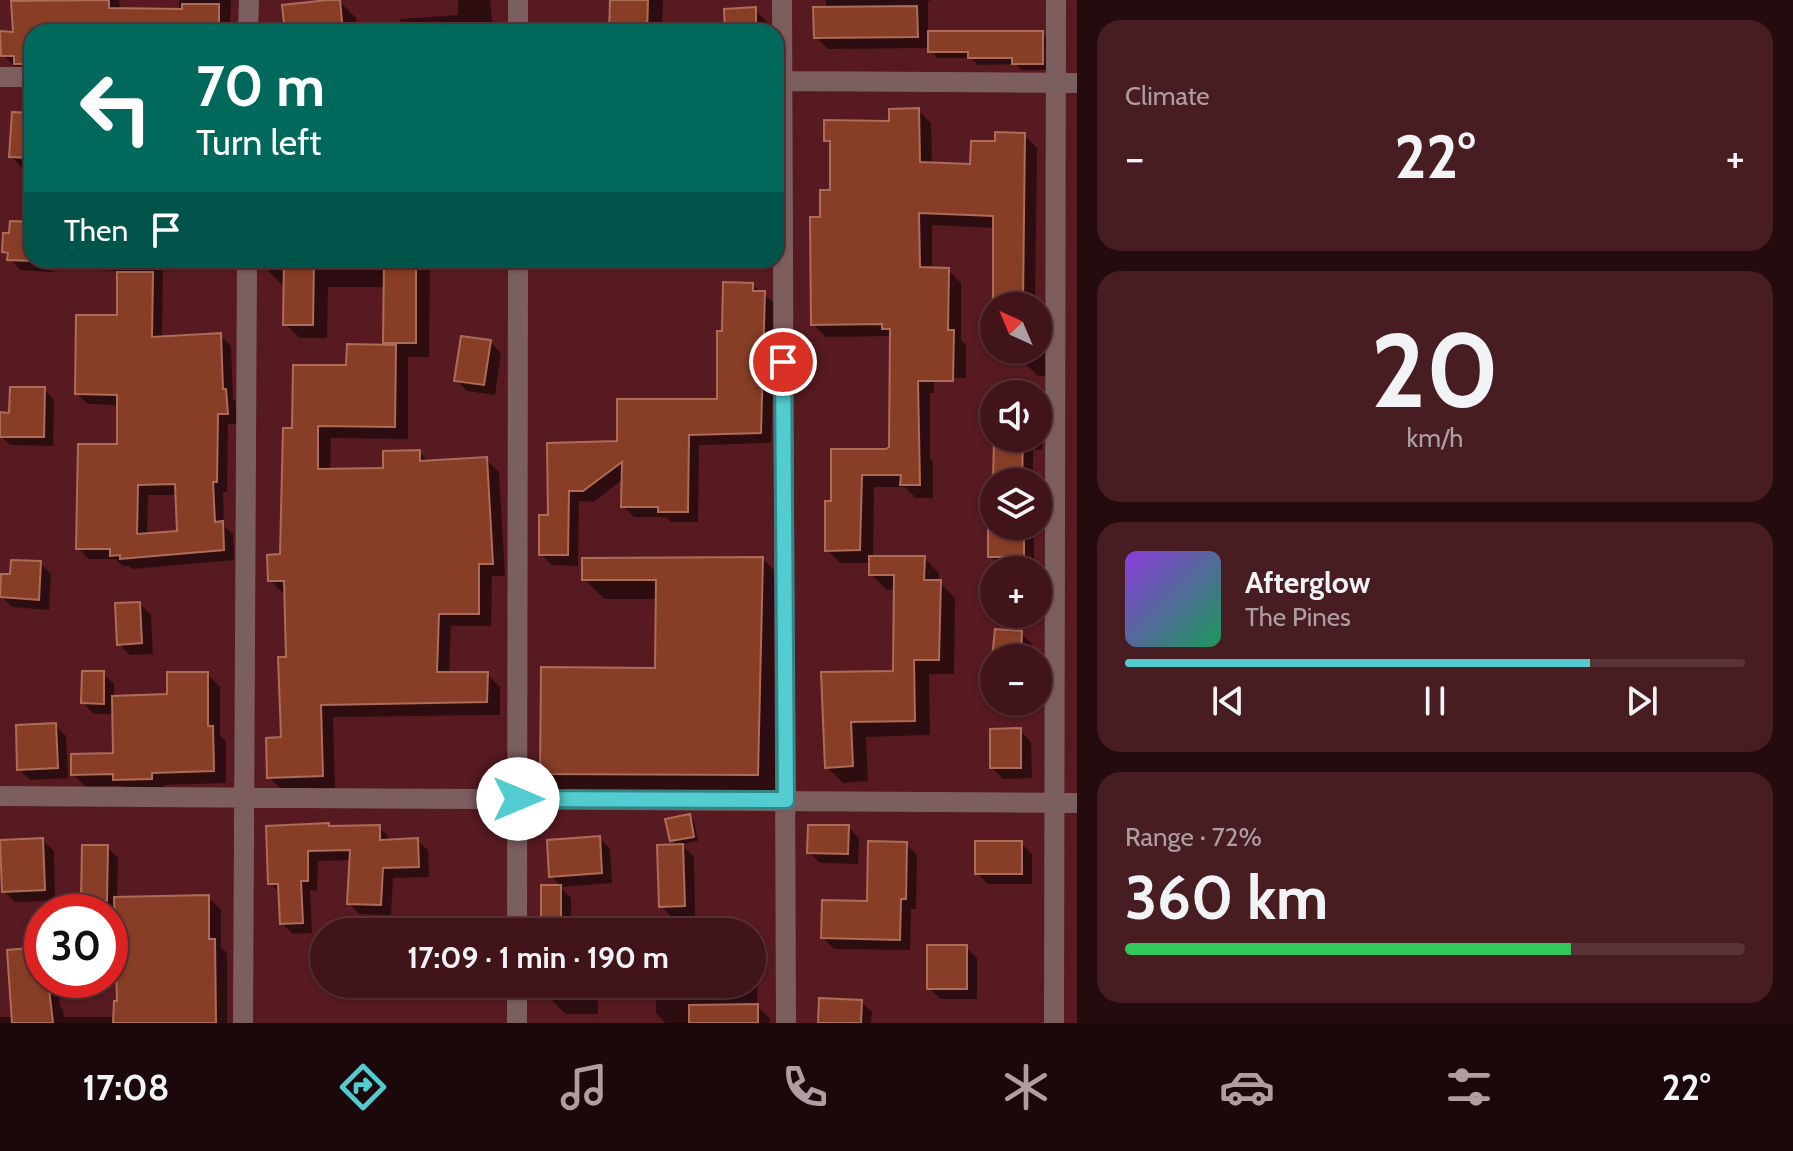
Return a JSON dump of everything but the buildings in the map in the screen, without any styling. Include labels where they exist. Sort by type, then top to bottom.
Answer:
[{"type":"street","points":[[248,24],[249,0]]},
{"type":"street","points":[[518,0],[518,24]]},
{"type":"street","points":[[781,24],[782,0]]},
{"type":"street","points":[[1054,1023],[1056,0]]},
{"type":"street","points":[[0,77],[24,77]]},
{"type":"street","points":[[784,81],[1077,83]]},
{"type":"street","points":[[243,1023],[247,268]]},
{"type":"street","points":[[517,918],[518,268]]},
{"type":"street","points":[[780,268],[786,1023]]},
{"type":"street","points":[[0,796],[1077,803]]},
{"type":"street","points":[[517,998],[517,1023]]},
{"type":"route","points":[[518,799],[786,800],[783,362]]}]
